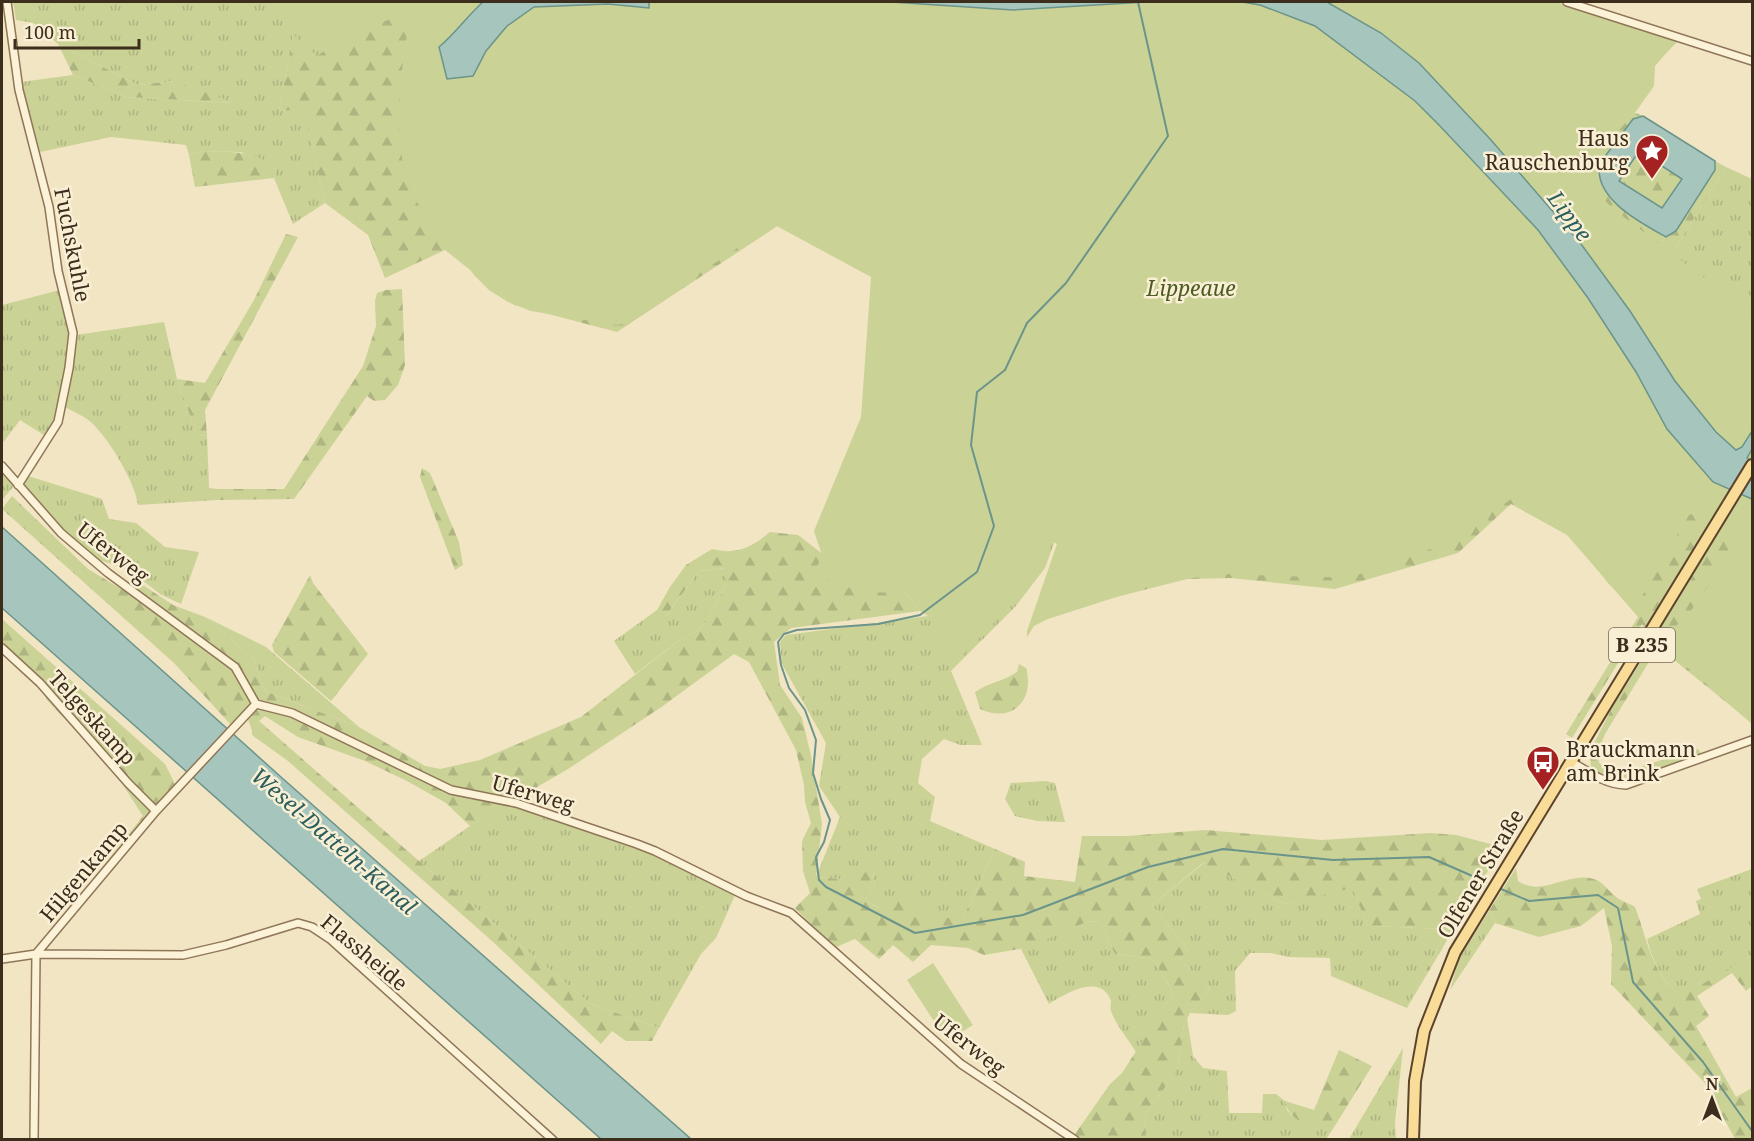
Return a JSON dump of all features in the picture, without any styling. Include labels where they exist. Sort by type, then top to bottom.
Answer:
[{"type":"main road","name":"Olfener Straße","points":[[1413,1140],[1415,1081],[1422,1041],[1451,962],[1465,934],[1752,465]]},
{"type":"street","name":"Fuchskuhle","points":[[8,2],[19,90],[50,207],[58,271],[73,333],[69,368],[58,422],[18,485]]},
{"type":"street","points":[[1567,2],[1752,61]]},
{"type":"street","name":"Uferweg","points":[[2,466],[61,533],[108,573],[235,667],[256,704],[292,713],[451,790],[516,803],[628,841],[655,851],[746,896],[791,913],[962,1064],[1075,1140]]},
{"type":"street","name":"Telgeskamp","points":[[2,648],[40,683],[128,783],[156,811]]},
{"type":"street","name":"Hilgenkamp","points":[[36,954],[156,811],[256,704]]},
{"type":"street","points":[[1572,762],[1614,785],[1626,785],[1752,740]]},
{"type":"street","name":"Flassheide","points":[[36,954],[183,956],[298,923],[312,927],[330,939],[553,1140]]},
{"type":"street","points":[[2,959],[36,954],[34,1140]]},
{"type":"green space","points":[[13,2],[349,2],[359,26],[317,57],[293,35],[279,111],[304,108],[325,203],[293,224],[274,178],[276,168],[241,152],[203,151],[189,155],[186,145],[111,137],[40,152],[21,82],[73,75],[127,97],[232,103],[174,81],[138,85],[58,44],[33,23],[16,20]]},
{"type":"green space","name":"Lippeaue","points":[[275,2],[1558,2],[1570,8],[1676,42],[1655,66],[1654,86],[1637,110],[1592,160],[1592,167],[1597,186],[1612,208],[1752,314],[1752,724],[1658,642],[1688,615],[1736,545],[1725,523],[1706,514],[1689,515],[1641,598],[1631,606],[1608,583],[1578,544],[1553,520],[1519,494],[1460,533],[1428,550],[1373,571],[1346,577],[1228,574],[1166,581],[1048,619],[1034,626],[1027,637],[1027,631],[1057,544],[1053,542],[1031,584],[956,662],[948,664],[918,588],[891,592],[865,591],[840,585],[814,574],[822,555],[814,531],[861,417],[871,277],[773,224],[624,324],[617,325],[531,311],[508,302],[489,290],[474,275],[452,245],[438,239],[409,186],[399,127],[400,87],[408,28],[393,18],[326,50],[319,50],[299,35]]},
{"type":"green space","points":[[1577,8],[1678,41],[1653,66],[1630,108],[1673,252],[1726,167],[1752,179],[1752,421],[1514,104],[1575,15]]},
{"type":"green space","points":[[400,13],[782,223],[617,332],[514,305],[445,250],[385,278],[368,235],[325,203],[304,109],[279,111],[293,34],[317,56],[359,26]]},
{"type":"green space","points":[[58,44],[138,85],[174,81],[235,103],[127,97],[73,75]]},
{"type":"green space","points":[[1631,111],[1643,116],[1633,119],[1600,163],[1598,172],[1666,237],[1715,170],[1715,161],[1726,167],[1673,252],[1630,228],[1606,206],[1597,193],[1593,178],[1593,161]]},
{"type":"green space","points":[[203,151],[241,153],[259,158],[276,168],[274,178],[195,187],[189,155]]},
{"type":"green space","points":[[1639,151],[1683,179],[1662,208],[1619,181]]},
{"type":"green space","points":[[286,234],[298,237],[205,410],[207,436],[197,435],[177,379],[205,383],[254,300]]},
{"type":"green space","points":[[402,289],[405,365],[398,385],[385,400],[374,401],[367,396],[294,499],[217,500],[217,489],[284,489],[363,366],[376,326],[377,293]]},
{"type":"green space","points":[[60,290],[71,334],[56,420],[47,437],[20,420],[2,444],[2,305]]},
{"type":"green space","points":[[164,322],[177,379],[197,435],[207,436],[209,488],[217,489],[217,500],[138,505],[121,462],[100,431],[90,421],[65,407],[76,335]]},
{"type":"green space","points":[[1377,455],[1689,515],[1713,482],[1752,499],[1752,723],[1658,647],[1605,734],[1597,754],[1599,763],[1620,773],[1698,749],[1702,755],[1627,782],[1606,777],[1591,769],[1590,751],[1612,708],[1653,642],[1642,624],[1572,738],[1566,734],[1638,617],[1567,535],[1511,504],[1458,553],[1335,589],[1231,578],[1187,579],[1081,606]]},
{"type":"green space","points":[[422,468],[430,473],[459,542],[463,565],[455,570],[420,477]]},
{"type":"green space","points":[[2,472],[14,486],[2,500]]},
{"type":"green space","points":[[28,476],[102,499],[109,519],[136,523],[165,547],[199,552],[181,604],[160,594],[129,570],[97,559],[63,532],[22,485]]},
{"type":"green space","points":[[12,496],[88,569],[128,593],[137,581],[173,605],[205,617],[253,658],[265,691],[359,727],[425,766],[440,769],[480,760],[581,717],[677,642],[702,628],[727,584],[726,568],[699,571],[665,617],[657,610],[686,565],[712,549],[729,551],[743,549],[770,532],[798,535],[828,558],[898,583],[920,611],[791,628],[774,642],[780,685],[802,718],[811,756],[822,824],[816,877],[840,879],[861,867],[873,871],[875,886],[865,901],[879,908],[900,899],[933,918],[963,918],[995,849],[1025,862],[1024,876],[1075,882],[1082,836],[1127,836],[1205,830],[1322,840],[1430,833],[1456,835],[1502,847],[1407,1008],[1447,929],[1368,926],[1352,888],[1285,904],[1203,863],[1152,905],[1188,950],[1180,959],[1210,989],[1190,1013],[1184,1025],[1177,1071],[1145,1114],[1146,1139],[1081,1139],[1075,1134],[1110,1084],[1122,1073],[1173,994],[1154,959],[1115,954],[1100,921],[1087,922],[1026,948],[984,955],[968,948],[931,945],[913,962],[893,945],[879,959],[855,939],[834,948],[795,908],[810,893],[803,871],[802,841],[811,823],[796,750],[749,662],[734,654],[660,708],[568,769],[470,826],[446,803],[407,781],[365,761],[298,737],[265,716],[259,721],[419,861],[591,1004],[659,1028],[652,1041],[626,1041],[612,1031],[601,1044],[492,941],[288,761],[252,735],[248,719],[258,709],[270,711],[258,699],[232,726],[174,663],[2,509]]},
{"type":"green space","points":[[1054,543],[1045,568],[1015,607],[951,671],[982,745],[960,745],[944,739],[922,759],[918,783],[935,797],[930,821],[995,849],[963,918],[933,918],[900,900],[880,908],[865,901],[875,886],[873,871],[862,868],[840,879],[816,877],[840,817],[819,786],[826,743],[782,664],[780,642],[786,635],[928,616],[920,611],[898,583]]},
{"type":"green space","points":[[727,568],[727,584],[702,628],[677,642],[635,674],[614,641],[657,610],[666,616],[699,571]]},
{"type":"green space","points":[[310,575],[313,583],[368,654],[331,701],[274,652],[272,645]]},
{"type":"green space","points":[[205,617],[266,647],[359,727],[265,691],[253,658]]},
{"type":"green space","points":[[2,619],[165,764],[177,788],[74,906],[72,905],[143,816],[114,771],[46,699],[40,683],[2,648]]},
{"type":"green space","points":[[1019,664],[1026,668],[1028,680],[1024,699],[1018,706],[1002,713],[980,709],[975,692],[1017,672]]},
{"type":"green space","points":[[1046,781],[1055,783],[1065,822],[1037,821],[1015,816],[1005,799],[1011,783]]},
{"type":"green space","points":[[507,804],[595,832],[652,854],[735,895],[716,938],[701,954],[659,1028],[591,1004],[419,861]]},
{"type":"green space","points":[[1204,863],[1285,904],[1352,887],[1368,926],[1447,929],[1407,1008],[1331,976],[1330,958],[1250,953],[1235,971],[1236,1011],[1228,1015],[1190,1013],[1210,989],[1180,959],[1188,950],[1152,905]]},
{"type":"green space","points":[[1516,868],[1518,881],[1535,887],[1571,879],[1594,879],[1601,882],[1617,898],[1635,907],[1657,968],[1672,988],[1682,996],[1752,955],[1752,986],[1746,991],[1732,973],[1697,996],[1709,1016],[1696,1026],[1736,1097],[1752,1088],[1752,1139],[1735,1139],[1704,1082],[1611,984],[1612,946],[1604,908],[1581,926],[1539,937],[1495,923],[1489,911]]},
{"type":"green space","points":[[1752,869],[1752,955],[1683,997],[1669,985],[1659,971],[1647,939],[1700,914],[1696,901],[1701,899],[1697,889]]},
{"type":"green space","points":[[1489,911],[1495,923],[1450,990],[1459,959]]},
{"type":"green space","points":[[1100,921],[1115,954],[1154,959],[1173,994],[1136,1052],[1113,1016],[1111,1001],[1106,992],[1099,988],[1082,988],[1049,1004],[1021,949],[1087,922]]},
{"type":"green space","points":[[933,963],[973,1025],[947,1041],[907,980]]},
{"type":"green space","points":[[1187,1018],[1193,1056],[1203,1068],[1227,1071],[1229,1113],[1262,1113],[1263,1094],[1276,1094],[1285,1101],[1287,1110],[1292,1116],[1333,1129],[1326,1139],[1146,1139],[1145,1114],[1177,1071]]},
{"type":"green space","points":[[1403,1048],[1395,1122],[1396,1139],[1349,1139]]},
{"type":"green space","points":[[1339,1050],[1372,1066],[1333,1129],[1297,1119],[1288,1109],[1285,1101],[1314,1110]]},
{"type":"water","points":[[483,2],[649,2],[649,8],[608,4],[534,7],[507,26],[486,51],[473,76],[447,79],[439,47]]},
{"type":"water","points":[[891,2],[1146,2],[1013,10]]},
{"type":"water","points":[[1242,2],[1327,2],[1381,33],[1419,63],[1491,140],[1581,244],[1630,311],[1675,381],[1716,432],[1736,450],[1742,447],[1752,431],[1752,449],[1747,458],[1752,461],[1752,499],[1713,482],[1667,429],[1636,372],[1588,298],[1538,230],[1415,101],[1315,26],[1260,5]]},
{"type":"water","points":[[1643,116],[1715,161],[1715,170],[1676,231],[1666,237],[1632,217],[1611,198],[1603,187],[1600,163],[1633,119]],"holes":[[[1639,151],[1682,179],[1662,208],[1619,181]]]},
{"type":"water","name":"Wesel-Datteln-Kanal","points":[[2,527],[691,1139],[601,1139],[2,608]]},
{"type":"waterway","points":[[1138,2],[1168,136],[1066,283],[1027,323],[1005,370],[977,392],[971,445],[994,526],[977,572],[920,615],[878,624],[797,630],[784,634],[778,642],[781,665],[789,688],[805,710],[816,740],[813,773],[830,820],[824,842],[816,857],[819,880],[826,887],[915,933],[1023,915],[1148,867],[1223,849],[1333,860],[1429,857],[1486,882]]},
{"type":"waterway","points":[[1501,889],[1529,901],[1598,895],[1618,908],[1633,982],[1703,1062],[1752,1131]]},
{"type":"place","name":"Haus Rauschenburg","points":[[1652,180]]},
{"type":"place","name":"Brauckmann am Brink","points":[[1543,791]]},
{"type":"water label","name":"Lippe","points":[[1570,216]]}]
